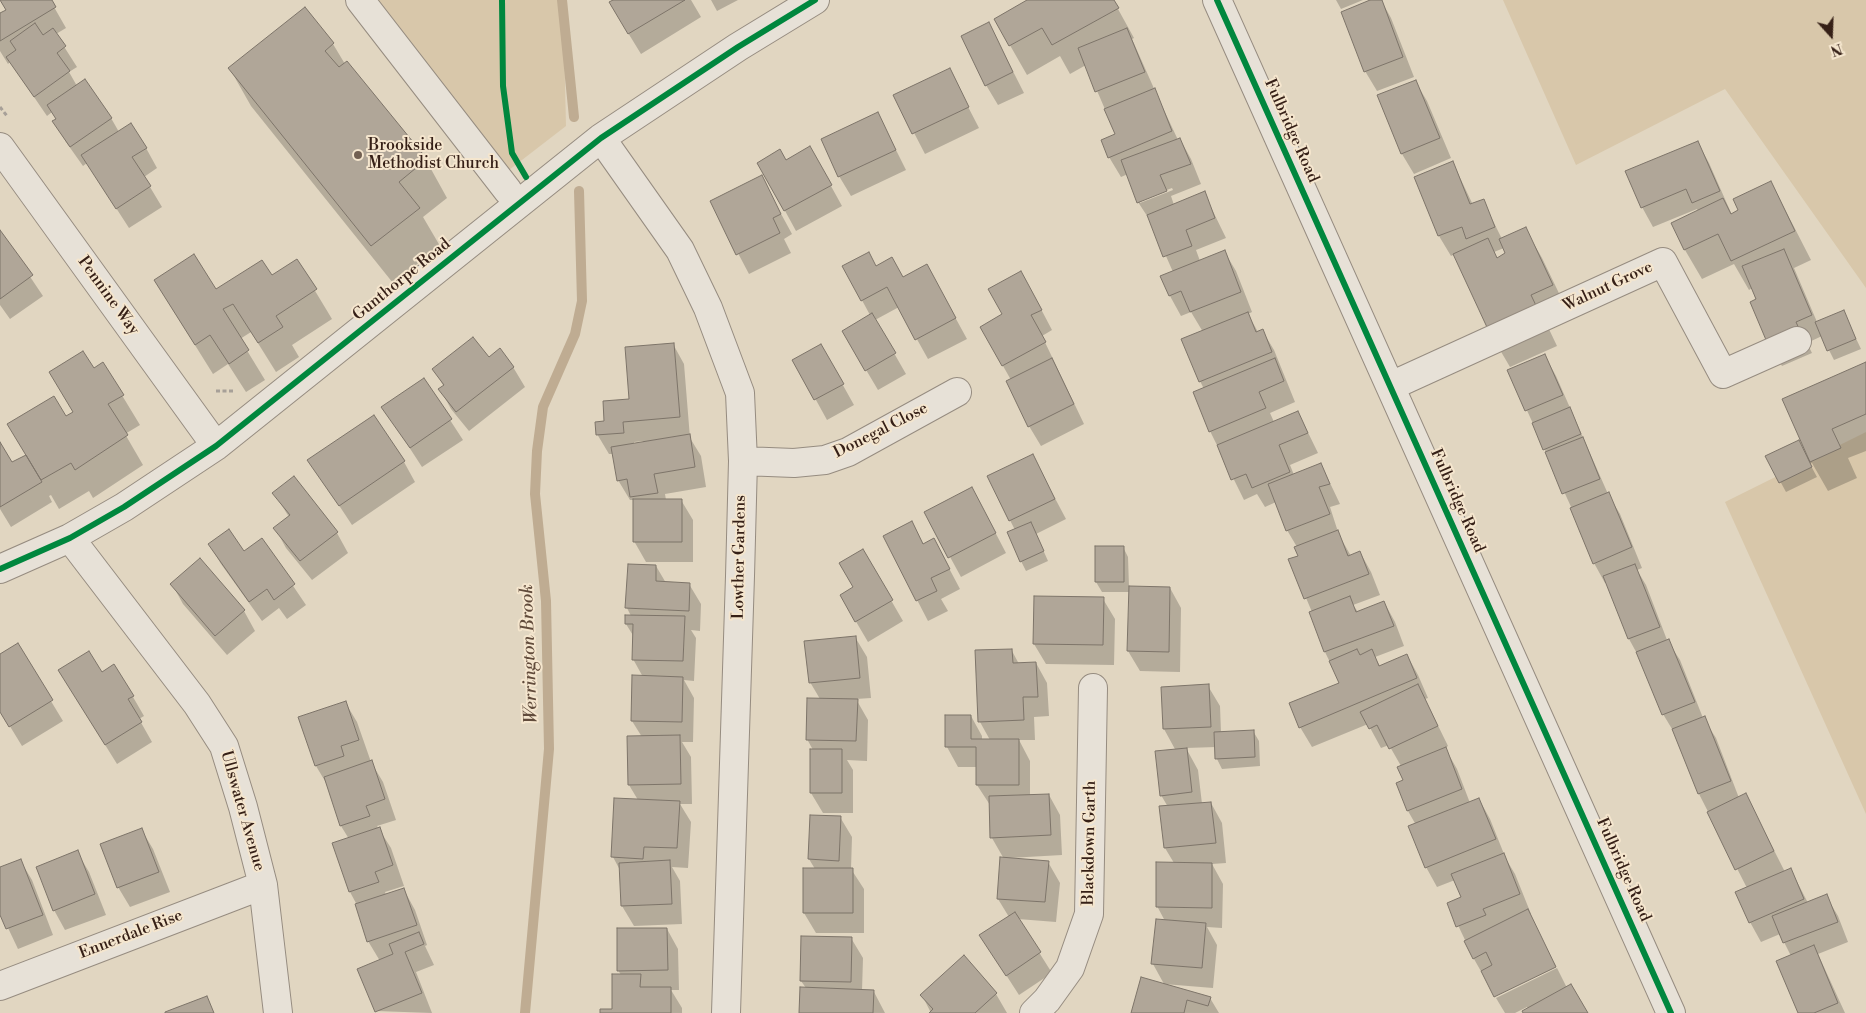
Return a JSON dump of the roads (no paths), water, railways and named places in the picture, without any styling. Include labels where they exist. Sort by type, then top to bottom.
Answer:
[{"type":"street","points":[[360,0],[508,191]]},
{"type":"street","name":"Gunthorpe Road","points":[[0,569],[70,538],[124,507],[216,446],[601,138],[738,47],[815,0]]},
{"type":"street","name":"Fulbridge Road","points":[[1217,0],[1671,1013]]},
{"type":"street","name":"Lowther Gardens","points":[[601,138],[680,250],[708,308],[740,393],[743,461],[726,1013]]},
{"type":"street","name":"Pennine Way","points":[[0,146],[216,446]]},
{"type":"street","name":"Walnut Grove","points":[[1391,386],[1663,262],[1723,374],[1797,341]]},
{"type":"street","name":"Donegal Close","points":[[743,461],[794,463],[825,460],[848,452],[957,392]]},
{"type":"street","name":"Ullswater Avenue","points":[[70,538],[197,704],[224,746],[263,885],[278,1013]]},
{"type":"street","name":"Blackdown Garth","points":[[1034,1013],[1047,1000],[1070,968],[1089,914],[1093,688]]},
{"type":"street","name":"Ennerdale Rise","points":[[0,986],[263,885]]},
{"type":"waterway","name":"Werrington Brook","points":[[562,0],[574,117]]},
{"type":"waterway","name":"Werrington Brook","points":[[525,1013],[549,749],[546,601],[535,494],[537,451],[543,407],[575,334],[582,301],[579,191]]},
{"type":"place","name":"Brookside Methodist Church","points":[[358,155]]}]
